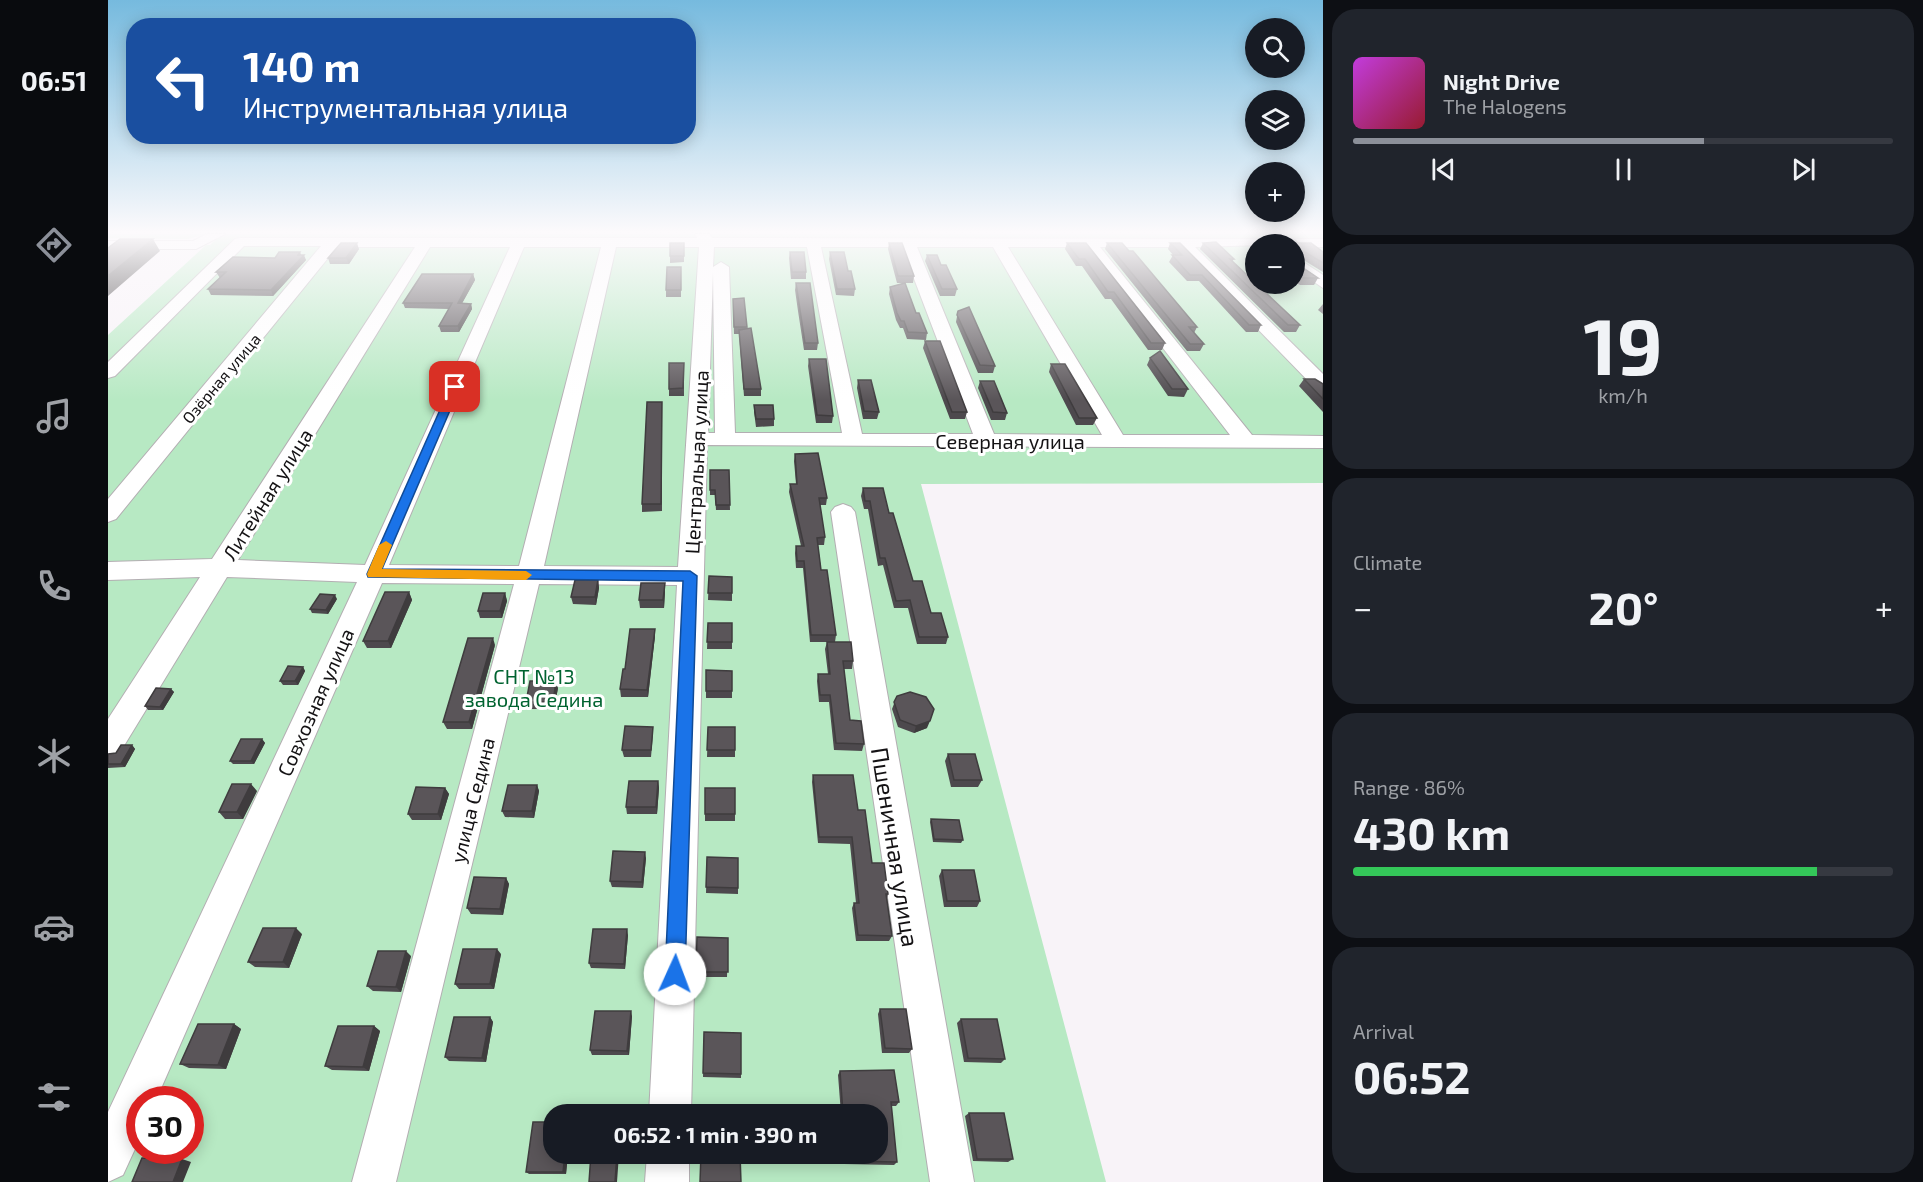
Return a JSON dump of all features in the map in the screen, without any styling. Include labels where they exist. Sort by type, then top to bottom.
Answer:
[{"type":"street","points":[[108,372],[192,289]]},
{"type":"street","name":"Озёрная улица","points":[[108,514],[294,289]]},
{"type":"street","name":"Литейная улица","points":[[108,745],[395,289]]},
{"type":"street","name":"Совхозная улица","points":[[108,1160],[373,574],[498,289]]},
{"type":"street","name":"улица Седина","points":[[374,1182],[529,575],[599,289]]},
{"type":"street","name":"Центральная улица","points":[[670,1104],[690,576],[711,438],[710,289]]},
{"type":"street","points":[[823,289],[853,440]]},
{"type":"street","points":[[926,289],[986,440]]},
{"type":"street","points":[[1026,289],[1116,441]]},
{"type":"street","points":[[1125,289],[1246,442]]},
{"type":"street","points":[[1228,289],[1323,385]]},
{"type":"street","name":"Северная улица","points":[[711,438],[1323,442]]},
{"type":"street","name":"Пшеничная улица","points":[[843,512],[952,1182]]},
{"type":"street","points":[[108,571],[220,568],[373,574],[690,576]]},
{"type":"street","points":[[667,1182],[668,1164]]},
{"type":"green space","name":"СНТ №13 завода Седина","points":[[158,289],[1245,289],[1245,294],[1305,294],[1305,289],[1323,289],[1323,483],[921,484],[1106,1182],[108,1182],[108,335]]},
{"type":"building","points":[[218,289],[272,289],[271,290]]},
{"type":"building","points":[[412,289],[465,289],[458,303],[471,304],[458,326],[439,326],[452,303],[403,303]]},
{"type":"building","points":[[797,289],[811,289],[818,343],[805,343]]},
{"type":"building","points":[[891,289],[907,289],[916,313],[919,313],[927,333],[908,332],[904,321],[901,321]]},
{"type":"building","points":[[1106,289],[1122,289],[1165,343],[1151,343],[1114,292],[1108,292]]},
{"type":"building","points":[[1145,289],[1165,289],[1197,327],[1189,327],[1204,344],[1190,344]]},
{"type":"building","points":[[1215,289],[1226,289],[1261,325],[1249,325]]},
{"type":"building","points":[[1256,294],[1267,294],[1300,325],[1288,325]]},
{"type":"building","points":[[744,298],[747,327],[734,327],[733,299]]},
{"type":"building","points":[[969,307],[995,366],[980,365],[957,315],[958,311]]},
{"type":"building","points":[[751,328],[761,389],[744,389],[739,330]]},
{"type":"building","points":[[925,341],[940,341],[967,412],[952,412]]},
{"type":"building","points":[[1160,351],[1188,389],[1172,389],[1150,358]]},
{"type":"building","points":[[809,359],[826,359],[833,416],[817,415]]},
{"type":"building","points":[[669,363],[684,363],[683,388],[669,389]]},
{"type":"building","points":[[1051,364],[1065,364],[1097,418],[1079,418]]},
{"type":"building","points":[[1304,379],[1315,379],[1323,384],[1323,399]]},
{"type":"building","points":[[858,380],[871,380],[879,412],[864,411]]},
{"type":"building","points":[[980,381],[994,381],[1007,413],[993,412]]},
{"type":"building","points":[[647,402],[662,402],[661,504],[642,504]]},
{"type":"building","points":[[754,405],[773,405],[774,419],[756,419]]},
{"type":"building","points":[[818,453],[827,498],[819,498],[825,537],[817,538],[821,570],[827,570],[836,635],[811,635],[804,561],[797,561],[796,546],[804,546],[790,484],[797,484],[795,454]]},
{"type":"building","points":[[710,470],[729,470],[730,505],[716,505],[715,490],[710,490]]},
{"type":"building","points":[[863,488],[883,488],[889,513],[893,513],[913,581],[922,581],[931,613],[941,613],[948,637],[919,637],[910,600],[896,601],[885,558],[880,558],[870,501],[865,501]]},
{"type":"building","points":[[709,576],[732,577],[732,593],[708,593]]},
{"type":"building","points":[[575,580],[598,580],[595,597],[571,597]]},
{"type":"building","points":[[641,583],[665,583],[663,600],[639,600]]},
{"type":"building","points":[[385,592],[409,592],[388,641],[363,641]]},
{"type":"building","points":[[483,593],[505,593],[500,611],[478,611]]},
{"type":"building","points":[[320,594],[335,595],[326,610],[310,609]]},
{"type":"building","points":[[708,623],[732,623],[732,642],[707,642]]},
{"type":"building","points":[[630,629],[655,629],[647,690],[620,689]]},
{"type":"building","points":[[468,638],[493,638],[469,722],[443,722]]},
{"type":"building","points":[[827,642],[851,642],[853,661],[843,661],[850,720],[861,721],[864,744],[836,743],[830,695],[820,695],[818,674],[830,674]]},
{"type":"building","points":[[288,666],[303,667],[295,681],[280,681]]},
{"type":"building","points":[[706,670],[732,671],[732,691],[706,691]]},
{"type":"building","points":[[530,681],[556,681],[553,702],[526,702]]},
{"type":"building","points":[[156,688],[171,689],[160,707],[145,706]]},
{"type":"building","points":[[910,692],[926,697],[934,709],[930,721],[916,726],[900,720],[894,702],[897,696]]},
{"type":"building","points":[[625,726],[653,727],[651,750],[622,750]]},
{"type":"building","points":[[708,727],[735,727],[735,750],[707,750]]},
{"type":"building","points":[[241,739],[262,739],[251,761],[230,761]]},
{"type":"building","points":[[121,745],[132,745],[121,764],[108,764],[108,754],[116,753]]},
{"type":"building","points":[[948,754],[975,754],[982,780],[954,780]]},
{"type":"building","points":[[813,775],[853,775],[858,810],[865,810],[872,863],[884,863],[892,936],[858,935],[854,903],[859,903],[852,837],[819,837]]},
{"type":"building","points":[[629,781],[658,781],[656,807],[626,807]]},
{"type":"building","points":[[232,784],[251,784],[237,812],[219,812]]},
{"type":"building","points":[[508,785],[537,785],[532,811],[502,811]]},
{"type":"building","points":[[416,787],[445,788],[438,814],[408,814]]},
{"type":"building","points":[[705,788],[735,788],[735,814],[705,814]]},
{"type":"building","points":[[931,819],[959,820],[963,840],[934,839]]},
{"type":"building","points":[[613,851],[645,852],[642,882],[610,881]]},
{"type":"building","points":[[707,857],[738,858],[738,888],[706,887]]},
{"type":"building","points":[[942,870],[974,870],[980,901],[947,901]]},
{"type":"building","points":[[474,877],[506,878],[500,909],[467,908]]},
{"type":"building","points":[[263,928],[296,928],[283,962],[248,962]]},
{"type":"building","points":[[593,929],[627,929],[624,964],[589,963]]},
{"type":"building","points":[[697,937],[728,938],[728,972],[696,972]]},
{"type":"building","points":[[463,949],[497,949],[490,984],[455,984]]},
{"type":"building","points":[[378,951],[406,951],[396,987],[367,986]]},
{"type":"building","points":[[880,1009],[906,1009],[912,1049],[885,1048]]},
{"type":"building","points":[[595,1011],[631,1011],[627,1051],[590,1050]]},
{"type":"building","points":[[454,1017],[490,1017],[482,1058],[445,1057]]},
{"type":"building","points":[[961,1019],[997,1019],[1005,1059],[968,1058]]},
{"type":"building","points":[[198,1024],[234,1024],[218,1065],[180,1064]]},
{"type":"building","points":[[338,1026],[374,1026],[363,1067],[325,1066]]},
{"type":"building","points":[[704,1032],[741,1033],[741,1074],[703,1073]]},
{"type":"building","points":[[894,1070],[899,1102],[891,1102],[897,1162],[888,1162],[888,1104],[842,1104],[840,1071]]},
{"type":"building","points":[[969,1113],[1004,1113],[1013,1159],[977,1159]]},
{"type":"building","points":[[533,1122],[543,1122],[543,1164],[564,1164],[563,1172],[526,1172]]},
{"type":"building","points":[[140,1164],[180,1164],[173,1182],[132,1182]]},
{"type":"building","points":[[590,1164],[616,1164],[615,1182],[589,1182]]},
{"type":"building","points":[[701,1164],[740,1164],[741,1182],[700,1182]]},
{"type":"slow traffic","points":[[386,545],[373,574],[526,575]]},
{"type":"route","points":[[455,387],[373,574],[690,576],[675,974]]}]
